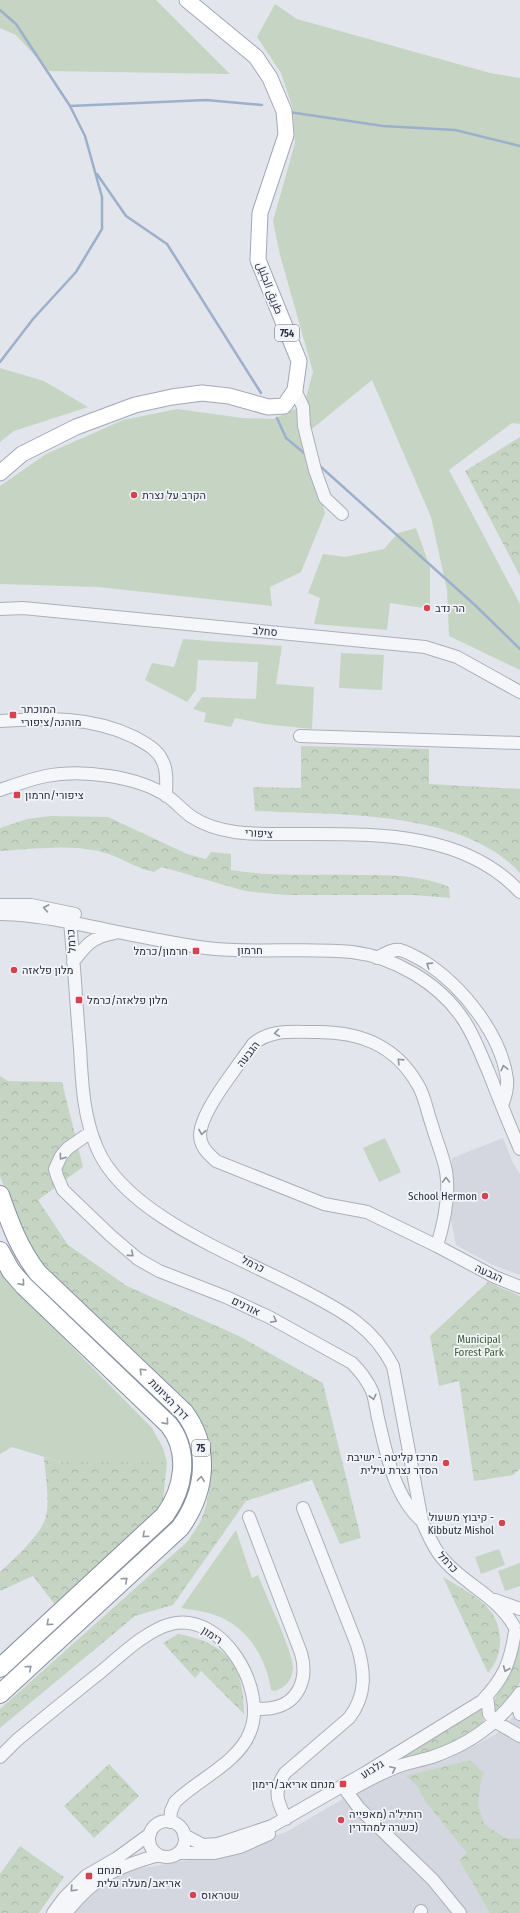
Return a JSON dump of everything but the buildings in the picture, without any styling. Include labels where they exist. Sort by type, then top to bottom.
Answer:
[{"type":"highway","name":"דרך הציונות","points":[[0,1195],[19,1245],[38,1273],[171,1399],[192,1424],[199,1438],[202,1452],[202,1470],[200,1488],[195,1502],[189,1516],[180,1528],[0,1694]]},
{"type":"highway","name":"דרך הציונות","points":[[0,1251],[11,1270],[24,1286],[169,1425],[175,1434],[182,1454],[180,1483],[172,1506],[165,1515],[0,1668]]},
{"type":"main road","name":"طريق الجليل","points":[[0,473],[22,454],[76,427],[136,405],[172,396],[202,393],[229,396],[268,407],[284,406],[295,390],[299,361],[258,260],[260,213],[286,135],[284,111],[270,78],[256,57],[187,0]]},
{"type":"street","points":[[295,390],[303,407],[304,426],[315,470],[325,498],[342,514]]},
{"type":"street","name":"סחלב","points":[[0,609],[23,608],[425,647],[456,658],[520,692]]},
{"type":"street","points":[[0,721],[65,718],[105,725],[122,731],[152,747],[162,758],[165,769],[166,796]]},
{"type":"street","points":[[300,736],[520,743]]},
{"type":"street","name":"ציפורי","points":[[0,790],[46,776],[86,773],[122,779],[148,787],[166,796],[193,818],[214,827],[236,832],[267,834],[366,834],[397,836],[451,848],[496,872],[520,892]]},
{"type":"street","name":"חרמון","points":[[0,905],[31,905],[124,932],[174,943],[234,951],[353,952],[377,958],[399,966],[419,978],[453,1006],[464,1020],[520,1149]]},
{"type":"street","name":"חרמון","points":[[0,914],[70,917]]},
{"type":"street","name":"כרמל","points":[[70,917],[84,1098],[91,1132],[97,1149],[111,1171],[130,1192],[152,1211],[186,1232],[332,1306],[354,1319],[374,1336],[385,1351],[393,1366],[422,1521],[432,1544],[443,1559],[502,1608],[516,1632]]},
{"type":"street","points":[[73,962],[86,945],[100,936],[124,932]]},
{"type":"street","points":[[377,958],[390,951],[399,950],[418,958],[437,970],[469,1001],[491,1034],[502,1058],[507,1080],[507,1091],[502,1106]]},
{"type":"street","name":"הגבעה","points":[[437,1246],[444,1213],[446,1172],[419,1086],[408,1068],[396,1056],[380,1046],[355,1035],[341,1032],[276,1032],[262,1037],[253,1044],[208,1111],[200,1136],[202,1145],[207,1153],[226,1167],[324,1204],[367,1212],[437,1246],[495,1277],[520,1287]]},
{"type":"street","name":"אורנים","points":[[91,1132],[68,1148],[58,1162],[55,1169],[63,1190],[82,1210],[138,1259],[159,1271],[237,1302],[352,1363],[363,1374],[372,1391],[392,1472],[412,1513],[422,1521]]},
{"type":"street","points":[[286,1819],[279,1805],[278,1796],[280,1781],[285,1773],[349,1718],[355,1710],[363,1686],[362,1660],[357,1645],[303,1508]]},
{"type":"street","points":[[249,1517],[301,1653],[304,1673],[298,1691],[291,1700],[272,1708],[254,1709]]},
{"type":"street","name":"כרמל","points":[[487,1596],[520,1609]]},
{"type":"street","name":"גלבוע","points":[[184,1835],[203,1845],[218,1844],[272,1826],[365,1773],[482,1700],[495,1688],[504,1674],[512,1655],[516,1632],[515,1620],[520,1613]]},
{"type":"street","name":"רימון","points":[[0,1757],[17,1740],[133,1645],[158,1629],[172,1623],[189,1623],[204,1627],[233,1651],[246,1672],[252,1689],[254,1709],[253,1722],[245,1742],[234,1756],[175,1802],[171,1811],[170,1822]]},
{"type":"street","points":[[520,1693],[518,1706],[520,1714]]},
{"type":"street","name":"גלבוע","points":[[178,1853],[215,1853],[240,1847],[291,1825],[347,1792],[402,1765],[434,1756],[477,1736],[496,1722],[509,1709],[520,1693]]},
{"type":"street","points":[[487,1695],[489,1714],[496,1722],[520,1736]]},
{"type":"street","points":[[347,1792],[359,1808],[434,1880],[460,1913]]},
{"type":"street","points":[[53,1913],[68,1894],[86,1876],[117,1858],[150,1834],[156,1826],[165,1822],[170,1822],[179,1826],[184,1835],[184,1845],[178,1853],[169,1857],[159,1855],[131,1863],[110,1873],[87,1888],[66,1913]]},
{"type":"street","points":[[150,1834],[149,1844],[159,1855]]},
{"type":"shaded area","name":"School Hermon","points":[[503,1138],[513,1163],[520,1174],[520,1275],[493,1265],[456,1245],[449,1210],[452,1158]]},
{"type":"shaded area","points":[[520,1710],[520,1913],[64,1913],[114,1873],[223,1854],[286,1832],[381,1777],[447,1760],[495,1735]]},
{"type":"green space","points":[[0,0],[156,0],[230,74],[49,71],[16,35],[0,28]]},
{"type":"green space","points":[[275,4],[297,19],[490,73],[520,78],[520,424],[512,423],[449,470],[520,604],[520,670],[449,636],[447,590],[431,517],[372,380],[302,437],[325,513],[301,572],[270,587],[272,606],[98,587],[0,584],[0,486],[46,454],[123,420],[177,409],[243,418],[273,419],[304,405],[313,372],[280,255],[273,221],[295,143],[293,109],[281,73],[257,37]]},
{"type":"green space","points":[[0,368],[44,381],[88,407],[14,431],[0,442]]},
{"type":"green space","points":[[520,437],[520,576],[465,471]]},
{"type":"green space","points":[[416,528],[430,567],[430,609],[390,603],[387,630],[314,624],[320,598],[308,593],[323,554],[345,557],[384,549],[398,533]]},
{"type":"green space","points":[[183,639],[282,646],[276,684],[314,687],[312,729],[264,724],[235,718],[231,727],[204,722],[206,713],[193,709],[202,697],[256,699],[258,662],[198,660],[196,690],[187,702],[145,680],[152,663],[174,667]]},
{"type":"green space","points":[[341,653],[384,655],[382,690],[339,688]]},
{"type":"green space","points":[[301,746],[429,749],[429,784],[520,789],[520,873],[495,852],[465,837],[432,826],[359,816],[322,813],[255,811],[253,787],[301,788]]},
{"type":"green space","points":[[50,816],[108,817],[187,854],[206,859],[211,852],[231,854],[231,870],[263,874],[405,876],[427,880],[449,887],[450,898],[415,895],[286,895],[245,891],[162,867],[154,872],[140,868],[106,853],[87,849],[50,848],[0,851],[0,828],[27,819]]},
{"type":"green space","points":[[0,1076],[8,1081],[62,1082],[83,1167],[38,1200],[68,1245],[127,1286],[239,1336],[323,1383],[361,1538],[340,1544],[312,1480],[246,1501],[173,1605],[135,1616],[0,1728],[0,1709],[188,1541],[200,1523],[205,1509],[211,1469],[205,1430],[200,1419],[191,1406],[42,1265],[19,1229],[0,1176]]},
{"type":"green space","points":[[385,1138],[401,1172],[379,1182],[363,1148]]},
{"type":"green space","points":[[0,1263],[20,1294],[152,1428],[163,1448],[167,1462],[61,1462],[12,1447],[0,1454]]},
{"type":"green space","name":"Municipal Forest Park","points":[[488,1282],[520,1296],[520,1469],[513,1475],[474,1481],[459,1381],[439,1386],[430,1336]]},
{"type":"green space","points":[[44,1457],[61,1462],[167,1462],[163,1500],[154,1514],[59,1610],[33,1576],[0,1591],[0,1572],[35,1537],[46,1517],[48,1501]]},
{"type":"green space","points":[[236,1530],[252,1578],[258,1575],[284,1637],[292,1661],[293,1668],[290,1679],[285,1685],[275,1691],[271,1690],[265,1666],[260,1655],[253,1644],[237,1627],[215,1615],[181,1608]]},
{"type":"green space","points":[[499,1549],[505,1565],[481,1574],[475,1557]]},
{"type":"green space","points":[[520,1563],[520,1586],[505,1591],[498,1571]]},
{"type":"green space","points":[[443,1577],[472,1594],[488,1608],[499,1627],[499,1649],[496,1661],[488,1673]]},
{"type":"green space","points":[[178,1634],[209,1643],[220,1650],[229,1659],[241,1682],[244,1714],[201,1671],[195,1678],[163,1643]]},
{"type":"green space","points":[[516,1645],[520,1646],[520,1682],[517,1689],[497,1714],[494,1712],[492,1705],[505,1679]]},
{"type":"green space","points":[[482,1705],[482,1716],[485,1723],[434,1751],[382,1765]]},
{"type":"green space","points":[[470,1760],[484,1773],[481,1781],[478,1804],[484,1824],[505,1838],[520,1839],[520,1913],[490,1913],[459,1860],[467,1853],[425,1801],[418,1787],[406,1776]]},
{"type":"green space","points":[[109,1764],[139,1796],[94,1838],[64,1806]]},
{"type":"green space","points":[[20,1846],[64,1877],[39,1913],[0,1913],[0,1874]]},
{"type":"waterway","points":[[0,10],[16,24],[70,106],[85,136],[102,197],[102,229],[76,272],[33,319],[0,362]]},
{"type":"waterway","points":[[70,106],[206,100],[262,105]]},
{"type":"waterway","points":[[289,112],[383,126],[455,130],[520,146]]},
{"type":"waterway","points":[[97,174],[126,216],[167,244],[261,393]]},
{"type":"waterway","points":[[277,418],[286,438],[304,453]]},
{"type":"waterway","points":[[321,467],[476,606],[520,649]]},
{"type":"place","name":"הקרב על נצרת","points":[[134,495]]},
{"type":"place","name":"הר נדב","points":[[427,608]]},
{"type":"place","name":"המוכתר מוהנה/ציפורי","points":[[13,715]]},
{"type":"place","name":"ציפורי/חרמון","points":[[17,795]]},
{"type":"place","name":"חרמון/כרמל","points":[[196,951]]},
{"type":"place","name":"מלון פלאזה","points":[[14,970]]},
{"type":"place","name":"מלון פלאזה/כרמל","points":[[79,1000]]},
{"type":"place","name":"School Hermon","points":[[485,1196]]},
{"type":"place","name":"מרכז קליטה - ישיבת הסדר נצרת עילית","points":[[446,1463]]},
{"type":"place","name":"קיבוץ משעול - Kibbutz Mishol","points":[[502,1523]]},
{"type":"place","name":"מנחם אריאב/רימון","points":[[343,1784]]},
{"type":"place","name":"רותיל'ה (מאפייה כשרה למהדרין)","points":[[341,1820]]},
{"type":"place","name":"מנחם אריאב/מעלה עלית","points":[[89,1876]]},
{"type":"place","name":"שטראוס","points":[[193,1895]]}]
